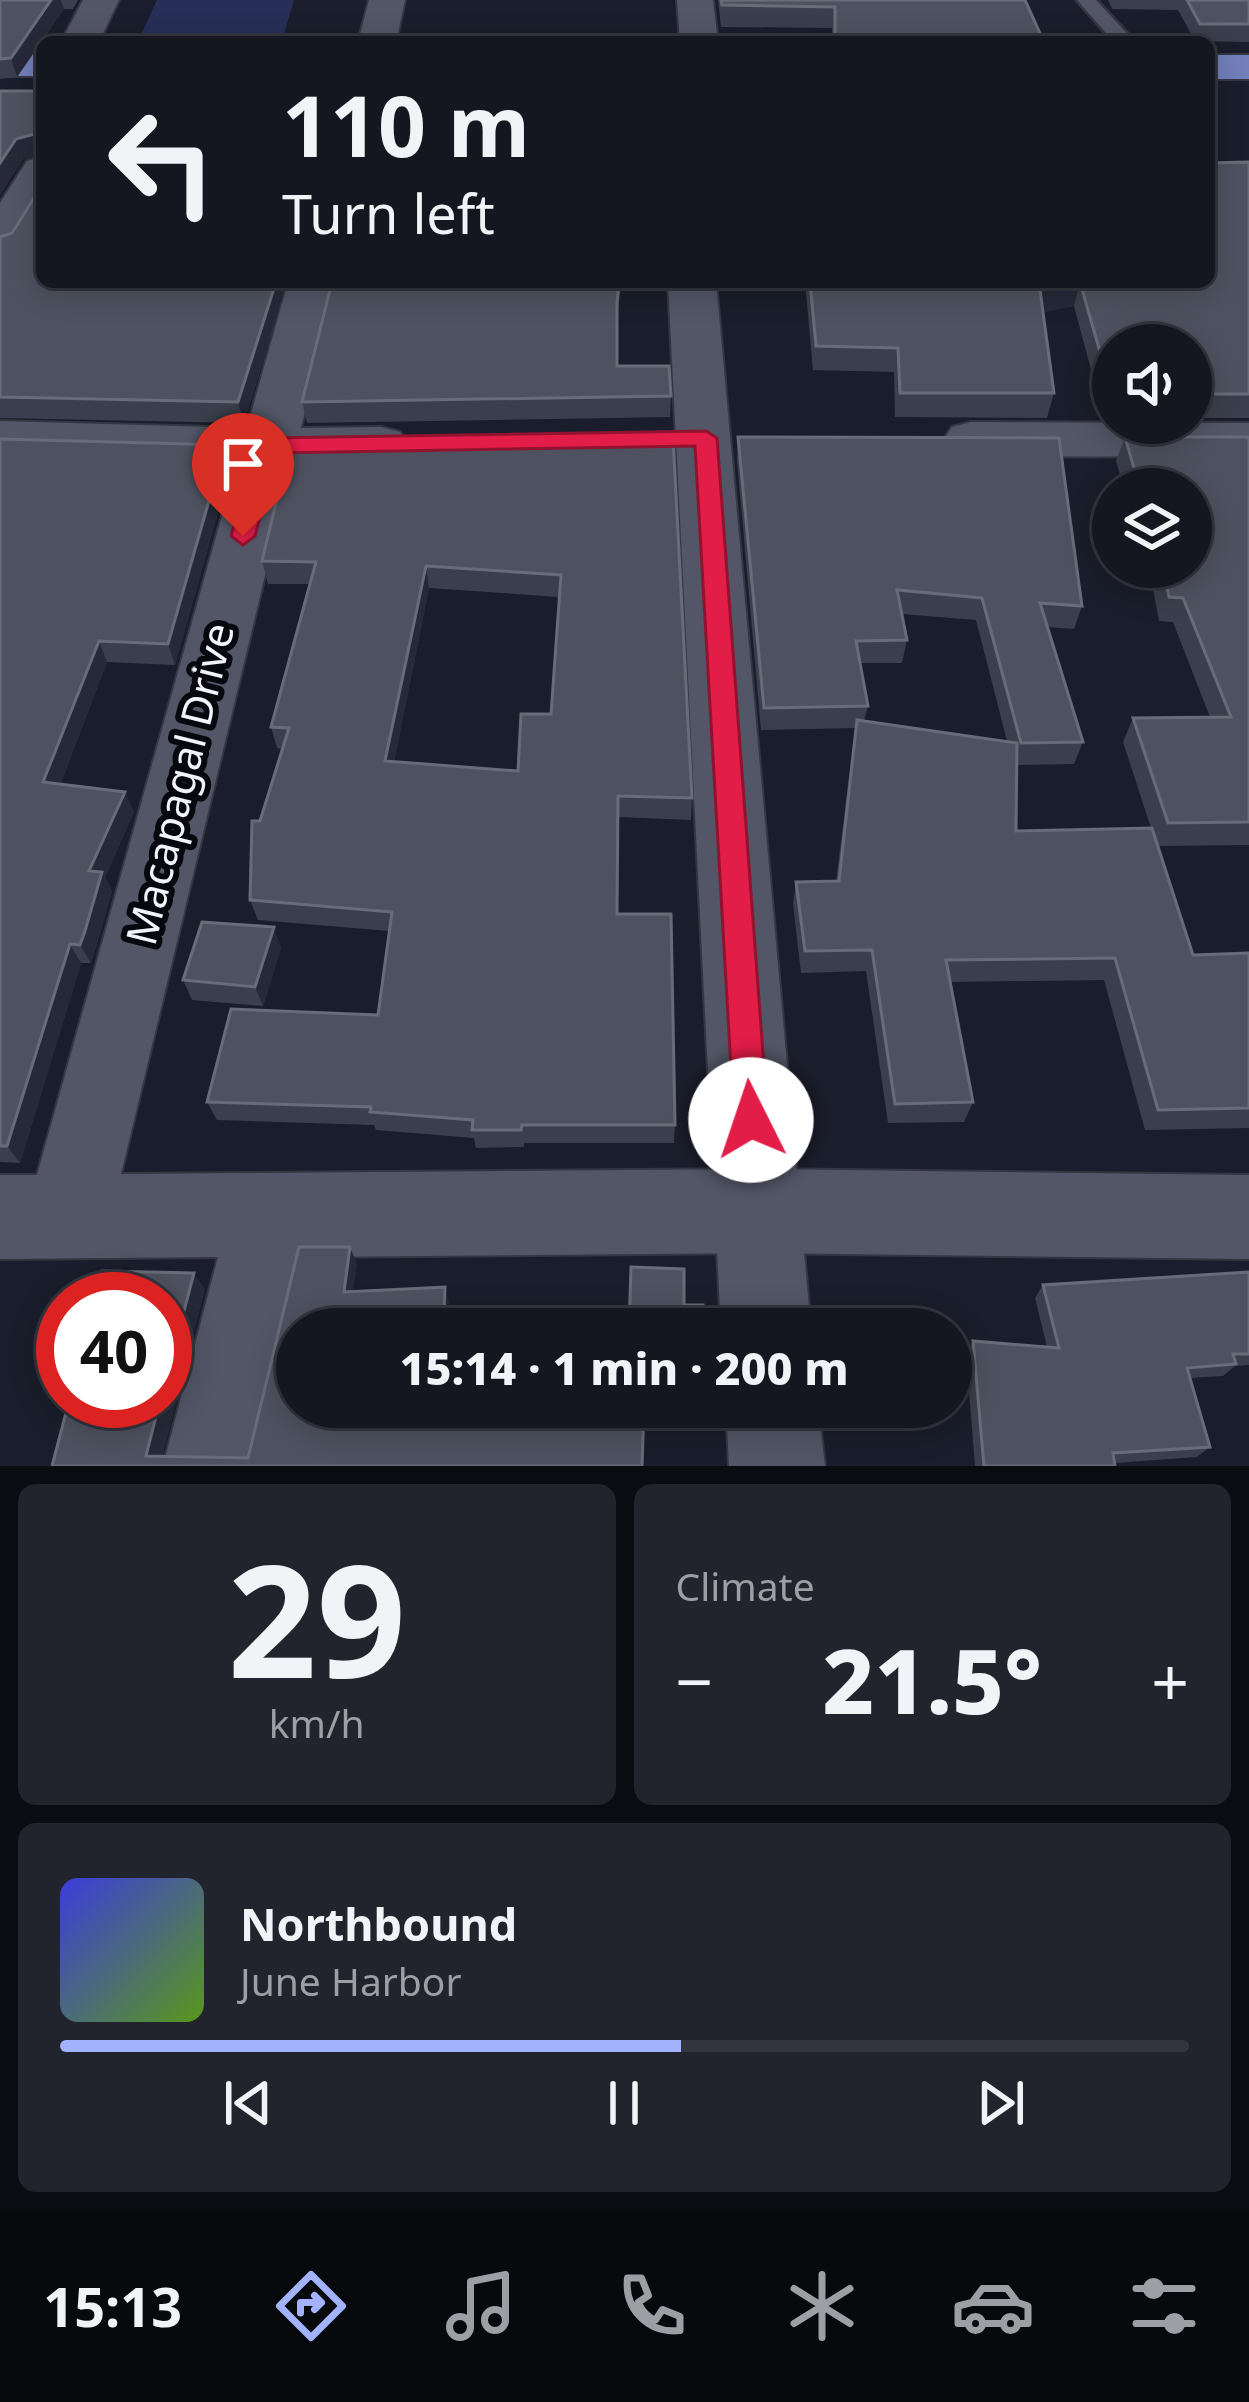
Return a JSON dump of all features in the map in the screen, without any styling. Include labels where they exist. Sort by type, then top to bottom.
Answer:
[{"type":"highway","points":[[0,64],[36,64]]},
{"type":"highway","points":[[1215,67],[1249,68]]},
{"type":"highway","points":[[0,94],[36,94]]},
{"type":"highway","points":[[1215,94],[1249,94]]},
{"type":"street","points":[[83,36],[101,0]]},
{"type":"street","points":[[378,36],[387,0]]},
{"type":"street","points":[[695,0],[698,36]]},
{"type":"street","points":[[0,241],[36,180]]},
{"type":"street","name":"Macapagal Drive","points":[[34,1217],[310,288]]},
{"type":"street","points":[[693,288],[765,1308]]},
{"type":"street","points":[[0,438],[267,446],[429,443]]},
{"type":"street","points":[[919,439],[1249,440]]},
{"type":"street","points":[[34,1217],[758,1211],[1249,1216]]},
{"type":"street","points":[[211,1466],[271,1215]]},
{"type":"street","points":[[774,1428],[777,1466]]},
{"type":"lane","points":[[1086,0],[1119,36]]},
{"type":"shaded area","points":[[157,0],[294,0],[283,36],[140,36]]},
{"type":"building","points":[[0,0],[51,0],[11,58],[0,59]]},
{"type":"building","points":[[721,0],[1025,0],[1041,36],[835,36],[835,7],[722,5]]},
{"type":"building","points":[[1187,0],[1249,0],[1249,24],[1200,24]]},
{"type":"building","points":[[0,91],[36,91],[36,134],[16,139],[0,163]]},
{"type":"building","points":[[1249,162],[1249,394],[1212,394],[1212,324],[1092,324],[1082,288],[1215,288],[1215,163]]},
{"type":"building","points":[[36,195],[36,288],[274,288],[238,402],[0,397],[0,237],[12,233]]},
{"type":"building","points":[[330,288],[618,288],[617,366],[669,366],[671,396],[302,402]]},
{"type":"building","points":[[811,288],[1050,288],[1040,290],[1054,393],[900,393],[898,348],[816,346]]},
{"type":"building","points":[[738,437],[1059,438],[1082,606],[1040,603],[1083,742],[1021,743],[982,598],[897,590],[907,640],[856,641],[868,706],[764,708]]},
{"type":"building","points":[[1212,437],[1249,437],[1249,822],[1168,823],[1133,718],[1231,717],[1183,598],[1169,597],[1167,588],[1212,588],[1212,468],[1134,468],[1127,444],[1212,444]]},
{"type":"building","points":[[673,438],[692,798],[618,796],[617,914],[671,914],[675,1125],[522,1125],[521,1130],[472,1130],[473,1120],[370,1112],[371,1107],[207,1102],[231,1009],[378,1015],[392,912],[250,900],[252,821],[260,821],[289,728],[271,727],[316,562],[262,561],[290,445]],"holes":[[[426,566],[561,575],[551,714],[521,714],[518,771],[385,761]]]},
{"type":"building","points":[[0,439],[225,445],[168,644],[99,641],[43,782],[125,792],[89,871],[102,872],[85,931],[80,945],[70,944],[7,1146],[0,1146]]},
{"type":"building","points":[[857,720],[1017,743],[1016,831],[1152,828],[1193,955],[1249,953],[1249,1108],[1158,1110],[1115,958],[946,960],[973,1102],[895,1104],[872,950],[805,951],[796,882],[839,881]]},
{"type":"building","points":[[202,922],[274,927],[255,987],[183,980]]},
{"type":"building","points":[[299,1247],[350,1247],[344,1292],[445,1287],[444,1308],[284,1308]]},
{"type":"building","points":[[631,1267],[684,1269],[684,1305],[703,1308],[630,1308]]},
{"type":"building","points":[[1249,1272],[1249,1354],[1233,1354],[1236,1364],[1187,1368],[1210,1447],[1113,1453],[1115,1466],[984,1466],[973,1341],[1059,1348],[1043,1285]]},
{"type":"building","points":[[276,1342],[276,1428],[643,1428],[642,1466],[52,1466],[62,1428],[153,1428],[146,1456],[248,1458]]},
{"type":"route","points":[[243,536],[267,446],[706,438],[751,1120]]}]
